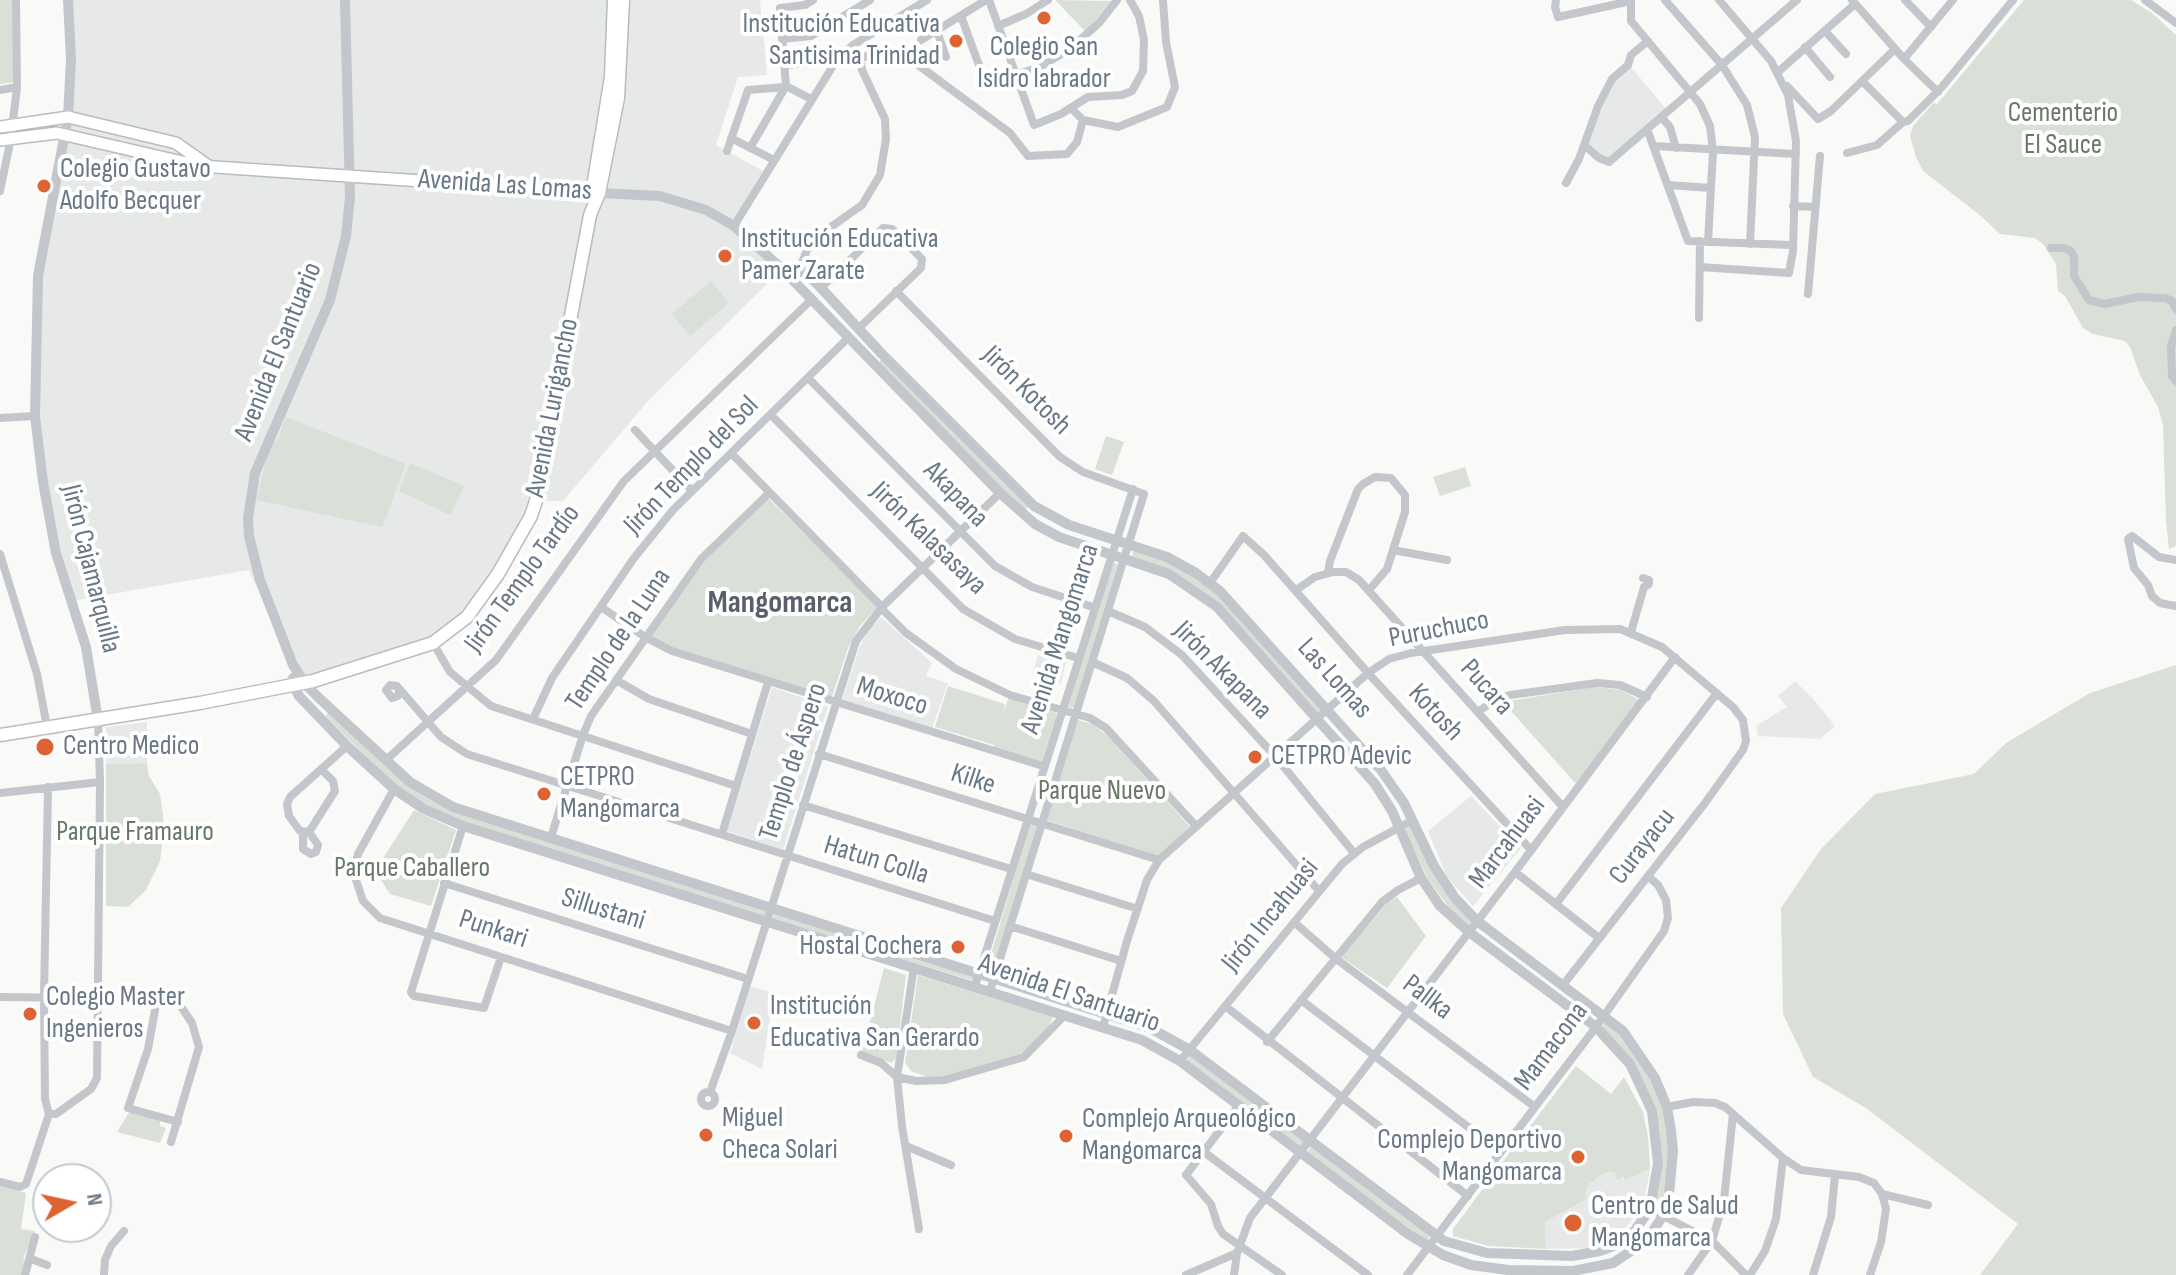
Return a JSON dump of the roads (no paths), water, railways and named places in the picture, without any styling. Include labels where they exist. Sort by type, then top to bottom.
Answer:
[{"type":"main road","name":"Avenida Lurigancho","points":[[0,735],[302,684],[433,643],[467,617],[486,594],[531,516],[538,489],[594,197],[618,2]]},
{"type":"main road","points":[[0,127],[68,117],[176,143],[207,165]]},
{"type":"main road","points":[[93,141],[92,132],[97,125]]},
{"type":"main road","name":"Avenida Las Lomas","points":[[6,139],[47,133],[65,134],[200,166],[348,175],[594,197]]},
{"type":"street","points":[[0,191],[6,139],[13,125],[17,87],[16,0]]},
{"type":"street","name":"Jirón Cajamarquilla","points":[[68,0],[71,59],[68,117],[38,276],[35,416],[56,553],[86,647],[98,720]]},
{"type":"street","name":"Avenida El Santuario","points":[[345,0],[349,216],[341,265],[322,320],[255,473],[249,502],[249,536],[260,580],[302,684],[347,746],[398,792],[424,809],[463,826],[1142,1040],[1180,1061],[1428,1248],[1471,1265],[1558,1273],[1598,1268],[1625,1257],[1646,1241],[1663,1216],[1673,1170],[1667,1107],[1655,1078],[1639,1052],[1623,1031],[1604,1016]]},
{"type":"street","points":[[750,148],[786,87],[780,8],[805,5],[813,0]]},
{"type":"street","points":[[782,39],[811,36],[870,0]]},
{"type":"street","points":[[734,226],[836,61],[853,45],[927,0]]},
{"type":"street","points":[[921,40],[987,0],[1034,125],[1088,97],[1122,95],[1132,91],[1143,71],[1144,40],[1139,16],[1130,0]]},
{"type":"street","points":[[998,26],[1048,0]]},
{"type":"street","points":[[961,16],[985,82],[989,83],[1040,67],[1071,48],[1099,23],[1117,0]]},
{"type":"street","points":[[1071,108],[1083,120],[1118,127],[1167,107],[1175,87],[1166,42],[1163,0]]},
{"type":"street","points":[[1556,0],[1558,17],[1631,0],[1631,21],[1703,110],[1710,126],[1713,151],[1700,267],[1699,318]]},
{"type":"street","points":[[1580,13],[1584,0]]},
{"type":"street","points":[[1665,0],[1722,65],[1747,105],[1753,125],[1755,153],[1750,244]]},
{"type":"street","points":[[1719,0],[1784,82],[1818,119],[1895,49]]},
{"type":"street","points":[[1584,145],[1609,162],[1797,0]]},
{"type":"street","points":[[1905,0],[1931,27]]},
{"type":"street","points":[[1904,59],[1953,0]]},
{"type":"street","points":[[1847,153],[1877,145],[1908,121],[1938,92],[2013,0]]},
{"type":"street","points":[[2145,0],[2176,23]]},
{"type":"street","points":[[1778,72],[1854,2],[1938,92]]},
{"type":"street","points":[[937,31],[946,57]]},
{"type":"street","points":[[1825,31],[1846,54]]},
{"type":"street","points":[[1566,183],[1612,79],[1628,65],[1631,55],[1648,41]]},
{"type":"street","points":[[1805,47],[1830,77]]},
{"type":"street","points":[[798,272],[807,250],[818,236],[862,205],[880,175],[886,139],[885,119],[860,59],[869,55],[906,56],[1010,133],[1028,156],[1067,154],[1077,142],[1083,120]]},
{"type":"street","points":[[784,65],[836,61]]},
{"type":"street","points":[[1862,81],[1903,122]]},
{"type":"street","points":[[1700,267],[1789,273],[1793,251],[1796,127],[1784,82]]},
{"type":"street","points":[[0,90],[17,87]]},
{"type":"street","points":[[727,151],[748,90],[786,87],[811,99]]},
{"type":"street","points":[[1661,117],[1670,127],[1676,148]]},
{"type":"street","points":[[1647,129],[1688,241],[1791,245]]},
{"type":"street","points":[[731,138],[774,160]]},
{"type":"street","points":[[1654,146],[1796,154]]},
{"type":"street","points":[[1808,294],[1820,156]]},
{"type":"street","points":[[1668,185],[1711,188]]},
{"type":"street","name":"Avenida Las Lomas","points":[[594,197],[660,196],[706,210],[734,226],[781,268],[1026,517],[1059,537],[1123,558]]},
{"type":"street","points":[[1793,206],[1815,207]]},
{"type":"street","points":[[821,288],[883,228],[887,227],[922,259],[923,263],[859,328]]},
{"type":"street","points":[[2051,248],[2071,251],[2077,285],[2089,300],[2096,303],[2138,297],[2165,298],[2172,301],[2176,309]]},
{"type":"street","name":"Avenida Las Lomas","points":[[781,268],[806,273],[1034,506],[1069,525],[1128,544]]},
{"type":"street","name":"Jirón Kotosh","points":[[896,291],[1060,457],[1083,472],[1144,494]]},
{"type":"street","name":"Jirón Templo Tardío","points":[[386,760],[496,660],[519,632],[609,499],[654,451],[811,300]]},
{"type":"street","points":[[830,318],[840,308]]},
{"type":"street","points":[[2176,330],[2171,347],[2172,376],[2176,381]]},
{"type":"street","name":"Jirón Templo del Sol","points":[[533,719],[546,688],[654,534],[692,491],[848,338]]},
{"type":"street","points":[[872,363],[881,353]]},
{"type":"street","name":"Akapana","points":[[808,378],[995,566],[1053,596],[1093,607]]},
{"type":"street","name":"Jirón Kalasasaya","points":[[771,415],[963,609],[1015,639],[1078,658]]},
{"type":"street","points":[[0,418],[35,416]]},
{"type":"street","points":[[635,430],[692,491]]},
{"type":"street","points":[[731,453],[906,633],[956,669],[989,687],[1090,718],[1106,728],[1196,826]]},
{"type":"street","points":[[1296,590],[1328,573],[1358,489],[1375,477],[1391,478],[1405,495],[1405,512],[1383,577],[1369,590]]},
{"type":"street","name":"Avenida Mangomarca","points":[[975,986],[1133,489]]},
{"type":"street","name":"Templo de Áspero","points":[[710,1092],[856,641],[882,608],[1000,493]]},
{"type":"street","name":"Templo de la Luna","points":[[551,837],[591,716],[701,559],[768,494]]},
{"type":"street","name":"Avenida Mangomarca","points":[[990,991],[1144,494]]},
{"type":"street","points":[[1026,517],[1034,506]]},
{"type":"street","name":"Kotosh","points":[[1210,583],[1243,536],[1264,555],[1531,850]]},
{"type":"street","points":[[2176,560],[2159,557],[2132,536],[2128,539],[2134,568],[2148,585],[2152,596],[2160,603],[2176,606]]},
{"type":"street","name":"Las Lomas","points":[[1128,544],[1167,557],[1210,583],[1242,613],[1381,770],[1413,820],[1440,877],[1477,921],[1604,1016]]},
{"type":"street","points":[[1393,550],[1447,560]]},
{"type":"street","points":[[0,554],[37,674],[47,727]]},
{"type":"street","name":"Las Lomas","points":[[1123,558],[1169,574],[1217,607],[1375,784],[1400,827],[1421,878],[1440,906],[1469,932],[1596,1027]]},
{"type":"street","name":"Pucara","points":[[1328,573],[1346,572],[1369,590],[1563,807]]},
{"type":"street","points":[[1631,632],[1644,587]]},
{"type":"street","name":"Moxoco","points":[[601,607],[663,648],[1043,766]]},
{"type":"street","name":"Jirón Akapana","points":[[1108,611],[1145,627],[1182,655],[1275,756],[1354,853]]},
{"type":"street","name":"Puruchuco","points":[[1103,1027],[1147,880],[1159,860],[1368,673],[1389,659],[1587,628],[1620,629],[1650,640],[1675,657],[1733,707],[1743,720],[1745,730]]},
{"type":"street","points":[[433,643],[450,672],[491,706],[736,786]]},
{"type":"street","name":"Marcahuasi","points":[[1234,1275],[1238,1249],[1250,1218],[1675,657]]},
{"type":"street","points":[[1092,662],[1137,684],[1319,891]]},
{"type":"street","points":[[616,680],[649,699],[752,734]]},
{"type":"street","points":[[722,834],[768,682]]},
{"type":"street","points":[[1479,711],[1497,699],[1510,695],[1597,683],[1620,685],[1647,697]]},
{"type":"street","name":"Avenida El Santuario","points":[[302,684],[410,782],[453,807],[1150,1028],[1190,1050],[1436,1237],[1476,1251],[1558,1257],[1586,1255],[1621,1243],[1633,1233],[1650,1209],[1658,1163],[1652,1111],[1630,1064],[1596,1027]]},
{"type":"street","name":"Hatun Colla","points":[[399,692],[441,737],[467,754],[995,921]]},
{"type":"street","points":[[1556,904],[1717,693]]},
{"type":"street","points":[[49,1114],[56,1114],[95,1085],[100,782],[98,720]]},
{"type":"street","name":"Curayacu","points":[[1563,985],[1649,877],[1743,750],[1745,730]]},
{"type":"street","points":[[321,769],[333,781],[335,791],[306,832],[289,816],[287,804],[290,797],[321,769],[347,746]]},
{"type":"street","name":"Kilke","points":[[819,754],[1159,860]]},
{"type":"street","points":[[0,793],[100,782]]},
{"type":"street","points":[[398,792],[410,782]]},
{"type":"street","points":[[0,1182],[24,1186],[49,1114],[45,1099],[44,997],[48,787]]},
{"type":"street","name":"Punkari","points":[[398,792],[358,854],[355,865],[358,891],[370,910],[380,918],[732,1031]]},
{"type":"street","points":[[803,805],[1011,869]]},
{"type":"street","points":[[481,832],[486,817]]},
{"type":"street","name":"Jirón Incahuasi","points":[[1180,1061],[1319,891],[1354,853],[1413,820]]},
{"type":"street","points":[[463,826],[411,987],[414,996],[482,1008],[486,1005],[501,957]]},
{"type":"street","points":[[1515,872],[1599,938]]},
{"type":"street","points":[[1026,874],[1138,909]]},
{"type":"street","name":"Mamacona","points":[[1407,1275],[1596,1027],[1667,926],[1668,910],[1663,893],[1649,877]]},
{"type":"street","points":[[1267,1042],[1389,895],[1421,878]]},
{"type":"street","name":"Sillustani","points":[[444,883],[748,979]]},
{"type":"street","name":"Pallka","points":[[1294,922],[1335,958],[1535,1107]]},
{"type":"street","points":[[1010,926],[1121,961]]},
{"type":"street","points":[[914,967],[897,1077],[919,1229]]},
{"type":"street","points":[[0,997],[157,999],[180,1005],[187,1012],[199,1047],[171,1142]]},
{"type":"street","points":[[157,999],[148,1049],[128,1108],[178,1122]]},
{"type":"street","points":[[1301,1000],[1501,1152]]},
{"type":"street","points":[[1225,1006],[1267,1042],[1343,1097],[1468,1196]]},
{"type":"street","points":[[861,1055],[881,1063],[897,1077],[932,1082],[1015,1061],[1031,1052],[1065,1015]]},
{"type":"street","points":[[1667,1107],[1679,1103],[1705,1102],[1725,1107],[1801,1170],[1868,1179],[1880,1191],[1928,1205]]},
{"type":"street","points":[[1239,1105],[1186,1175],[1211,1204],[1223,1234],[1238,1249],[1282,1275]]},
{"type":"street","points":[[1688,1275],[1712,1241],[1724,1200],[1733,1114]]},
{"type":"street","points":[[906,1146],[951,1165]]},
{"type":"street","points":[[1204,1152],[1368,1275]]},
{"type":"street","points":[[1650,1209],[1712,1241],[1748,1275],[1765,1251],[1776,1219],[1783,1158]]},
{"type":"street","points":[[1813,1275],[1831,1217],[1835,1175]]},
{"type":"street","points":[[1870,1275],[1885,1220],[1880,1191]]},
{"type":"street","points":[[104,1275],[105,1260],[111,1246],[124,1231]]},
{"type":"street","points":[[27,1275],[34,1243]]},
{"type":"street","points":[[1186,1275],[1238,1249]]},
{"type":"street","points":[[1558,1257],[1558,1273]]},
{"type":"street","points":[[31,1259],[47,1265]]},
{"type":"place","name":"Colegio San Isidro labrador","points":[[1044,18]]},
{"type":"place","name":"Institución Educativa Santisima Trinidad","points":[[956,41]]},
{"type":"place","name":"Colegio Gustavo Adolfo Becquer","points":[[44,186]]},
{"type":"place","name":"Institución Educativa Pamer Zarate","points":[[725,256]]},
{"type":"place","name":"Centro Medico","points":[[45,747]]},
{"type":"place","name":"CETPRO Adevic","points":[[1255,757]]},
{"type":"place","name":"CETPRO Mangomarca","points":[[544,794]]},
{"type":"place","name":"Hostal Cochera","points":[[958,947]]},
{"type":"place","name":"Colegio Master Ingenieros","points":[[30,1014]]},
{"type":"place","name":"Institución Educativa San Gerardo","points":[[754,1023]]},
{"type":"place","name":"Miguel Checa Solari","points":[[706,1135]]},
{"type":"place","name":"Complejo Arqueológico Mangomarca","points":[[1066,1136]]},
{"type":"place","name":"Complejo Deportivo Mangomarca","points":[[1578,1157]]},
{"type":"place","name":"Centro de Salud Mangomarca","points":[[1573,1223]]},
{"type":"district","name":"Mangomarca","points":[[780,604]]},
{"type":"park label","name":"Cementerio El Sauce","points":[[2063,130]]},
{"type":"park label","name":"Parque Nuevo","points":[[1102,792]]},
{"type":"park label","name":"Parque Framauro","points":[[135,833]]},
{"type":"park label","name":"Parque Caballero","points":[[412,869]]}]
